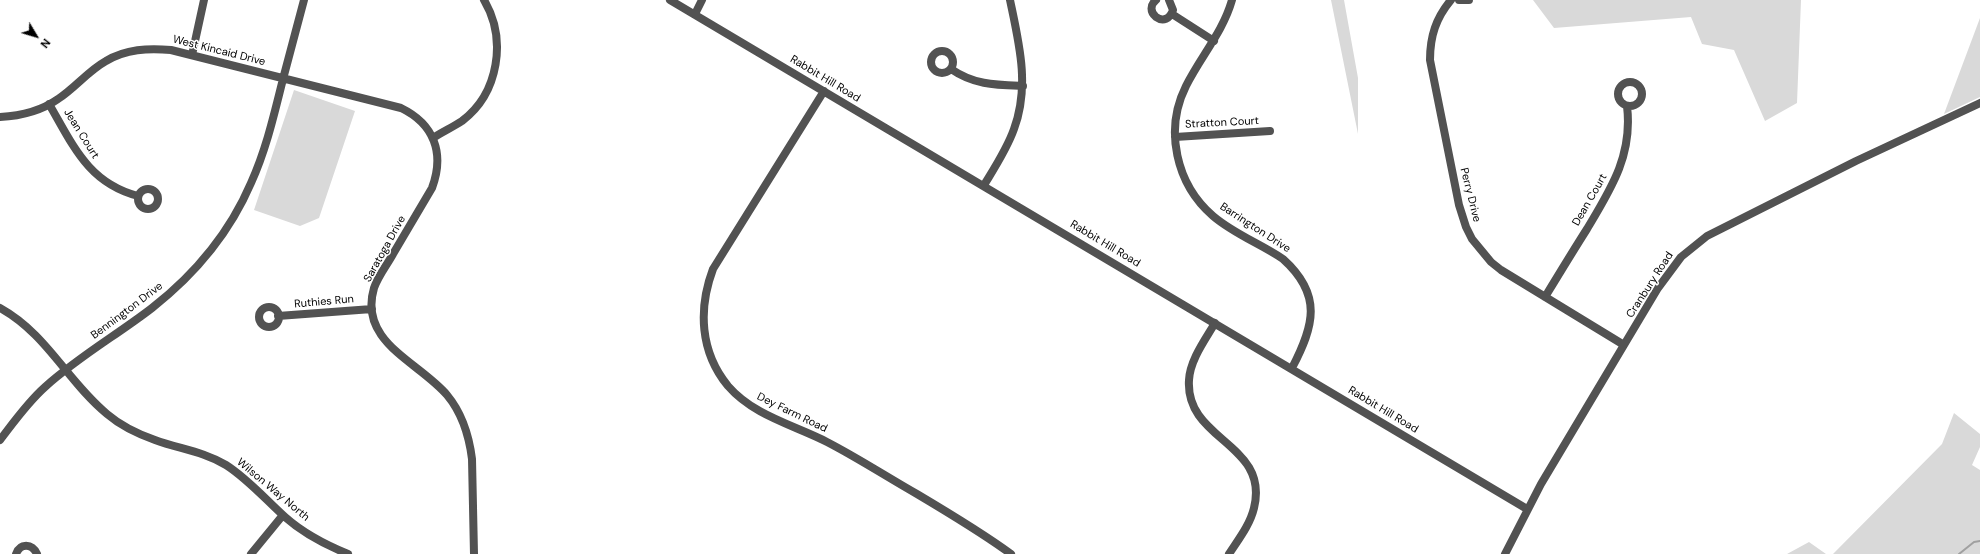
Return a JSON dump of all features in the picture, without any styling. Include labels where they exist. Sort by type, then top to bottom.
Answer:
[{"type":"street","points":[[192,55],[204,0]]},
{"type":"street","name":"Bennington Drive","points":[[0,440],[31,401],[66,370],[152,308],[179,285],[213,247],[229,224],[251,184],[269,137],[304,0]]},
{"type":"street","points":[[433,138],[462,121],[479,104],[491,83],[497,58],[498,44],[493,19],[484,0]]},
{"type":"street","name":"Rabbit Hill Road","points":[[670,0],[1527,508]]},
{"type":"street","points":[[695,14],[702,0]]},
{"type":"street","points":[[984,185],[1007,145],[1019,116],[1023,86],[1022,63],[1010,0]]},
{"type":"street","points":[[1156,0],[1152,6],[1152,11],[1156,17],[1165,19],[1172,14],[1173,7],[1169,0]]},
{"type":"street","name":"Barrington Drive","points":[[1232,0],[1223,25],[1181,98],[1176,117],[1175,137],[1182,171],[1192,192],[1203,206],[1224,224],[1283,259],[1292,267],[1305,286],[1311,307],[1310,329],[1306,341],[1292,368]]},
{"type":"street","name":"Perry Drive","points":[[1451,0],[1434,26],[1430,47],[1430,60],[1462,215],[1472,239],[1491,262],[1624,345]]},
{"type":"street","points":[[1459,0],[1468,0]]},
{"type":"street","points":[[1172,14],[1214,40]]},
{"type":"street","name":"West Kincaid Drive","points":[[0,117],[24,114],[49,104],[95,68],[119,55],[132,51],[156,48],[192,55],[283,79]]},
{"type":"street","points":[[951,69],[967,79],[978,83],[1023,86]]},
{"type":"street","name":"Saratoga Drive","points":[[283,79],[401,108],[419,119],[433,138],[438,160],[436,177],[432,188],[378,280],[372,298],[372,309],[374,319],[382,336],[388,344],[446,394],[464,423],[470,444],[472,459],[474,554]]},
{"type":"street","name":"Dey Farm Road","points":[[824,91],[713,269],[704,295],[703,323],[704,337],[713,362],[728,386],[750,406],[761,413],[828,442],[981,532],[1011,554]]},
{"type":"street","name":"Cranbury Road","points":[[1505,554],[1527,508],[1667,274],[1681,257],[1694,245],[1713,233],[1850,164],[1980,103]]},
{"type":"street","name":"Jean Court","points":[[49,104],[89,169],[110,185],[138,196]]},
{"type":"street","name":"Dean Court","points":[[1545,297],[1613,184],[1624,156],[1627,140],[1627,106]]},
{"type":"street","name":"Stratton Court","points":[[1175,137],[1270,131]]},
{"type":"street","name":"Wilson Way North","points":[[0,308],[33,331],[89,398],[118,422],[155,441],[199,452],[227,466],[240,475],[283,515],[312,536],[348,554]]},
{"type":"street","name":"Ruthies Run","points":[[278,316],[372,309]]},
{"type":"street","points":[[1215,323],[1194,360],[1190,373],[1189,391],[1194,408],[1200,419],[1208,428],[1238,452],[1247,464],[1253,478],[1255,498],[1254,509],[1250,519],[1229,554]]},
{"type":"street","points":[[251,554],[283,515]]},
{"type":"street","points":[[16,554],[19,548],[26,546],[32,547],[37,554]]},
{"type":"shaded area","points":[[1331,0],[1344,0],[1358,78],[1358,134]]},
{"type":"shaded area","points":[[1533,0],[1801,0],[1797,103],[1765,121],[1734,50],[1702,44],[1691,17],[1554,28]]},
{"type":"shaded area","points":[[1980,18],[1980,97],[1944,114]]},
{"type":"shaded area","points":[[294,90],[355,111],[319,218],[300,226],[254,210]]},
{"type":"shaded area","points":[[1954,413],[1980,434],[1980,447],[1972,465],[1980,470],[1980,554],[1833,554],[1942,444]]},
{"type":"shaded area","points":[[1809,542],[1826,554],[1787,554]]},
{"type":"waterway","points":[[1959,554],[1974,542],[1980,541]]}]
